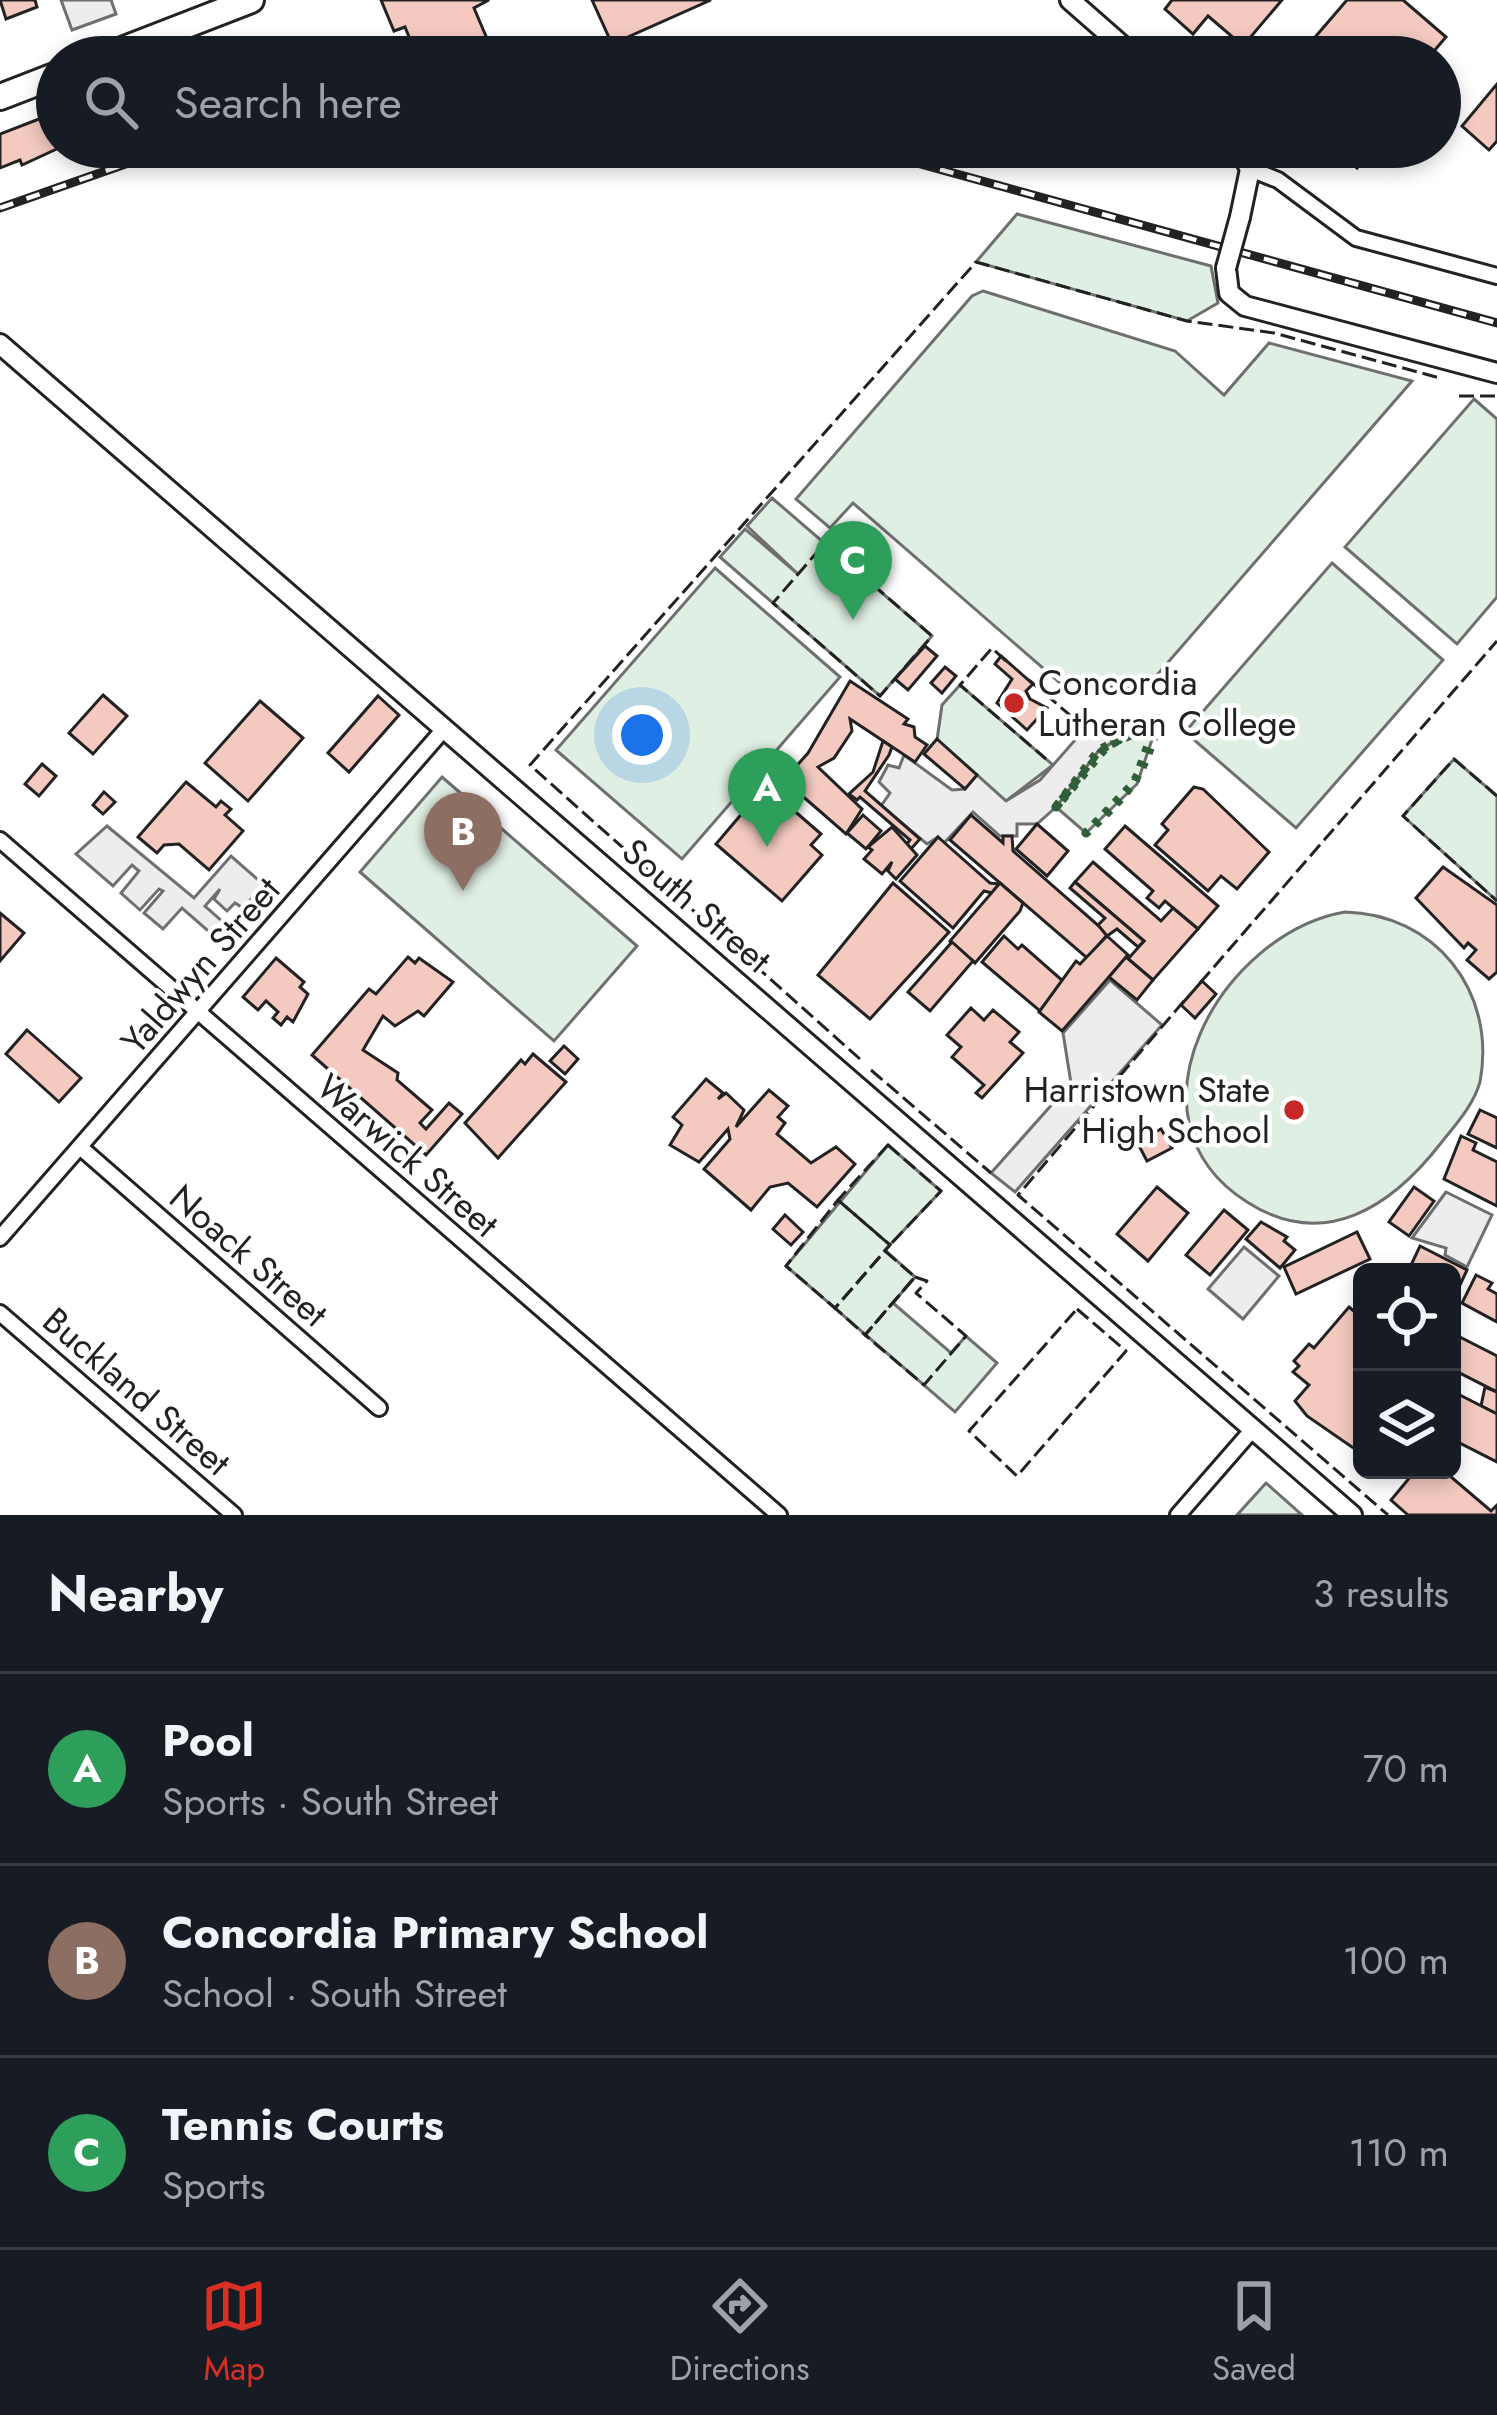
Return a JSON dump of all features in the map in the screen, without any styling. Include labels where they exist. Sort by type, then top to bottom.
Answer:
[{"type":"highway","points":[[158,36],[251,0]]},
{"type":"highway","points":[[0,97],[36,83]]},
{"type":"street","points":[[1070,0],[1111,36]]},
{"type":"street","points":[[1497,276],[1356,238],[1278,180],[1250,169],[1226,268],[1229,293],[1245,306],[1497,373]]},
{"type":"street","name":"South Street","points":[[0,344],[1352,1515]]},
{"type":"street","name":"Yaldwyn Street","points":[[0,1238],[444,729]]},
{"type":"street","name":"Warwick Street","points":[[0,840],[779,1515]]},
{"type":"street","name":"Noack Street","points":[[80,1147],[380,1408]]},
{"type":"street","name":"Buckland Street","points":[[0,1313],[234,1515]]},
{"type":"street","points":[[1178,1515],[1253,1429]]},
{"type":"green space","points":[[1017,214],[1211,266],[1218,303],[1187,321],[976,262]]},
{"type":"green space","points":[[983,291],[1175,351],[1224,395],[1269,343],[1412,381],[1144,690],[1059,682],[853,503],[830,528],[796,499],[972,296]]},
{"type":"green space","points":[[1474,399],[1497,419],[1497,597],[1457,644],[1345,547]]},
{"type":"green space","points":[[772,498],[932,636],[880,696],[720,557],[745,529],[798,574],[747,526]]},
{"type":"green space","points":[[1332,563],[1443,660],[1296,828],[1185,732]]},
{"type":"green space","points":[[715,568],[840,677],[682,859],[556,750]]},
{"type":"green space","points":[[960,685],[1053,765],[1006,801],[937,740],[942,705]]},
{"type":"green space","points":[[1159,719],[1137,784],[1086,833],[1056,807],[1099,750]]},
{"type":"green space","points":[[1454,759],[1497,796],[1497,901],[1403,816]]},
{"type":"green space","points":[[442,777],[637,946],[554,1041],[360,872]]},
{"type":"green space","points":[[1345,912],[1406,926],[1452,963],[1479,1017],[1480,1082],[1458,1122],[1401,1186],[1355,1215],[1303,1223],[1247,1202],[1208,1166],[1189,1124],[1188,1079],[1200,1033],[1225,991],[1259,954],[1300,927]]},
{"type":"green space","points":[[888,1145],[941,1191],[885,1250],[915,1277],[893,1303],[951,1353],[966,1336],[997,1363],[955,1412],[786,1266]]},
{"type":"green space","points":[[1266,1483],[1302,1515],[1237,1515]]},
{"type":"shaded area","points":[[61,0],[111,0],[116,14],[72,30]]},
{"type":"shaded area","points":[[1134,718],[1138,728],[1099,750],[1056,807],[1037,824],[1017,824],[1017,836],[1000,836],[973,812],[944,843],[938,837],[927,844],[881,806],[890,793],[879,782],[888,765],[899,768],[904,755],[952,790],[965,789],[977,775],[1006,801],[1040,780],[1083,731]]},
{"type":"shaded area","points":[[107,826],[194,898],[231,856],[264,885],[243,908],[235,903],[227,911],[214,899],[220,889],[205,906],[233,931],[222,943],[182,908],[163,929],[144,913],[163,891],[159,889],[140,910],[121,893],[139,871],[132,865],[113,886],[76,854]]},
{"type":"shaded area","points":[[1110,980],[1162,1025],[1015,1192],[991,1173],[1071,1083],[1063,1033]]},
{"type":"shaded area","points":[[1446,1192],[1492,1215],[1467,1267],[1445,1255],[1446,1248],[1412,1238]]},
{"type":"shaded area","points":[[1244,1247],[1279,1276],[1243,1319],[1208,1289]]},
{"type":"building","points":[[0,0],[35,0],[37,7],[6,19]]},
{"type":"building","points":[[381,0],[489,0],[474,8],[486,36],[409,36],[405,27],[394,31]]},
{"type":"building","points":[[592,0],[711,0],[630,36],[608,36]]},
{"type":"building","points":[[1172,0],[1282,0],[1251,36],[1231,36],[1208,16],[1193,34],[1165,9]]},
{"type":"building","points":[[1347,0],[1403,0],[1445,36],[1316,36]]},
{"type":"building","points":[[1497,84],[1497,141],[1489,150],[1462,126]]},
{"type":"building","points":[[36,120],[36,159],[0,168],[0,134]]},
{"type":"building","points":[[925,646],[937,656],[908,690],[895,679]]},
{"type":"building","points":[[1001,656],[1033,684],[1026,691],[1030,699],[1047,708],[1027,730],[997,703],[1012,679],[995,664]]},
{"type":"building","points":[[945,667],[956,676],[942,693],[931,683]]},
{"type":"building","points":[[850,681],[908,719],[904,724],[914,727],[915,737],[927,745],[915,762],[850,719],[852,731],[834,758],[818,767],[862,809],[846,834],[784,780],[808,753]]},
{"type":"building","points":[[103,695],[127,716],[93,754],[69,733]]},
{"type":"building","points":[[378,696],[399,715],[349,772],[328,753]]},
{"type":"building","points":[[260,701],[303,738],[248,801],[205,763]]},
{"type":"building","points":[[937,739],[977,775],[965,789],[924,754]]},
{"type":"building","points":[[883,741],[892,747],[865,791],[920,839],[911,849],[906,845],[910,840],[860,797],[857,800],[849,794],[873,772]]},
{"type":"building","points":[[42,764],[56,776],[39,796],[25,784]]},
{"type":"building","points":[[186,782],[216,807],[221,801],[231,809],[225,815],[243,831],[209,870],[179,844],[164,845],[157,853],[138,837]]},
{"type":"building","points":[[1194,787],[1203,789],[1269,852],[1237,889],[1221,876],[1208,891],[1155,845],[1168,830],[1162,824]]},
{"type":"building","points":[[104,792],[115,802],[103,814],[93,805]]},
{"type":"building","points":[[776,795],[821,834],[811,845],[822,855],[782,901],[716,844],[756,797],[767,807]]},
{"type":"building","points":[[863,815],[881,831],[866,849],[847,833]]},
{"type":"building","points":[[971,815],[1003,843],[1003,836],[1012,836],[1013,851],[1108,934],[1087,958],[950,840]]},
{"type":"building","points":[[1037,824],[1068,851],[1047,876],[1016,849]]},
{"type":"building","points":[[1125,826],[1218,906],[1198,929],[1165,901],[1159,908],[1147,898],[1153,891],[1105,849]]},
{"type":"building","points":[[892,827],[917,855],[896,879],[888,871],[892,862],[882,874],[864,859],[872,850],[868,847]]},
{"type":"building","points":[[938,837],[990,883],[999,884],[992,893],[984,891],[953,928],[900,881]]},
{"type":"building","points":[[1093,862],[1161,921],[1173,908],[1198,929],[1153,980],[1128,959],[1144,941],[1075,882]]},
{"type":"building","points":[[1443,867],[1497,905],[1497,972],[1489,979],[1467,960],[1476,950],[1468,943],[1464,948],[1416,898]]},
{"type":"building","points":[[1075,882],[1144,941],[1138,947],[1117,929],[1107,936],[1098,925],[1105,918],[1070,888]]},
{"type":"building","points":[[893,883],[949,932],[870,1019],[818,975]]},
{"type":"building","points":[[1000,883],[1023,903],[975,963],[950,941]]},
{"type":"building","points":[[0,913],[24,933],[0,961]]},
{"type":"building","points":[[1004,936],[1018,949],[1022,945],[1064,982],[1040,1011],[982,962]]},
{"type":"building","points":[[1107,936],[1128,955],[1062,1031],[1039,1012],[1076,961],[1080,964]]},
{"type":"building","points":[[952,942],[973,961],[930,1011],[908,992]]},
{"type":"building","points":[[408,957],[415,963],[419,958],[453,982],[424,1016],[418,1011],[395,1026],[383,1016],[363,1050],[398,1073],[397,1080],[432,1110],[420,1123],[426,1129],[449,1103],[462,1114],[426,1155],[312,1055],[369,989],[376,994]]},
{"type":"building","points":[[1126,957],[1153,980],[1137,1000],[1109,977]]},
{"type":"building","points":[[276,958],[304,982],[300,987],[308,994],[293,1022],[287,1017],[281,1025],[273,1018],[278,1012],[266,1001],[258,1010],[243,997]]},
{"type":"building","points":[[1202,981],[1216,994],[1195,1018],[1181,1005]]},
{"type":"building","points":[[971,1008],[984,1020],[993,1010],[1019,1032],[1010,1042],[1023,1053],[982,1098],[976,1093],[984,1085],[952,1057],[961,1047],[947,1035]]},
{"type":"building","points":[[27,1030],[81,1078],[59,1102],[6,1054]]},
{"type":"building","points":[[564,1046],[578,1059],[565,1074],[550,1061]]},
{"type":"building","points":[[533,1054],[566,1082],[498,1158],[465,1123],[521,1060],[525,1064]]},
{"type":"building","points":[[706,1079],[723,1093],[718,1099],[726,1093],[744,1110],[736,1127],[769,1090],[788,1106],[778,1117],[785,1123],[777,1134],[811,1163],[836,1147],[855,1164],[817,1207],[788,1183],[770,1187],[751,1210],[704,1169],[730,1139],[728,1129],[699,1162],[670,1145],[682,1125],[673,1117]]},
{"type":"building","points":[[1480,1110],[1497,1118],[1497,1148],[1468,1134]]},
{"type":"building","points":[[1161,1129],[1172,1148],[1147,1161],[1137,1142]]},
{"type":"building","points":[[1461,1136],[1476,1143],[1473,1150],[1497,1162],[1497,1206],[1444,1179]]},
{"type":"building","points":[[1157,1187],[1188,1213],[1148,1261],[1117,1234]]},
{"type":"building","points":[[1414,1187],[1434,1201],[1409,1236],[1389,1222]]},
{"type":"building","points":[[1224,1210],[1248,1230],[1210,1275],[1186,1255]]},
{"type":"building","points":[[785,1215],[803,1232],[791,1245],[773,1229]]},
{"type":"building","points":[[1261,1222],[1287,1237],[1284,1241],[1295,1250],[1280,1268],[1246,1239]]},
{"type":"building","points":[[1357,1232],[1370,1259],[1353,1263],[1296,1294],[1284,1267]]},
{"type":"building","points":[[1420,1246],[1453,1263],[1412,1263]]},
{"type":"building","points":[[1476,1275],[1492,1283],[1488,1289],[1497,1294],[1497,1322],[1462,1303]]},
{"type":"building","points":[[1349,1307],[1353,1310],[1353,1448],[1307,1416],[1295,1401],[1309,1385],[1293,1372],[1299,1366],[1294,1361],[1309,1344],[1314,1348]]},
{"type":"building","points":[[1461,1338],[1497,1356],[1497,1392],[1461,1374]]},
{"type":"building","points":[[1485,1387],[1497,1392],[1497,1414],[1481,1406]]},
{"type":"building","points":[[1461,1396],[1497,1414],[1497,1462],[1461,1444]]},
{"type":"building","points":[[1408,1479],[1454,1479],[1491,1511],[1497,1505],[1497,1515],[1408,1515],[1391,1500]]},
{"type":"railway","points":[[0,208],[114,168]]},
{"type":"railway","points":[[935,168],[1497,323]]},
{"type":"hedge","points":[[1159,719],[1099,750],[1056,807],[1107,746],[1156,723],[1135,782],[1086,833],[1133,783],[1141,770],[1147,756],[1159,719]]},
{"type":"fence","points":[[860,1059],[530,765],[976,262],[1187,321],[1274,333],[1440,378]]},
{"type":"fence","points":[[1459,396],[1497,396]]},
{"type":"fence","points":[[825,543],[932,636],[880,696],[773,603],[825,543]]},
{"type":"fence","points":[[1200,983],[1497,641]]},
{"type":"fence","points":[[1006,661],[992,648],[960,685],[1046,759]]},
{"type":"fence","points":[[1029,680],[1079,723]]},
{"type":"fence","points":[[1497,796],[1454,759],[1403,816],[1497,901]]},
{"type":"fence","points":[[1184,1001],[1018,1195],[1388,1515]]},
{"type":"fence","points":[[871,1070],[991,1173]]},
{"type":"fence","points":[[888,1145],[941,1191],[890,1245],[838,1200],[888,1145]]},
{"type":"fence","points":[[838,1200],[890,1245],[835,1308],[786,1266],[838,1200]]},
{"type":"fence","points":[[885,1251],[915,1277],[865,1335],[835,1308],[885,1251]]},
{"type":"fence","points":[[915,1277],[927,1281],[916,1293],[966,1336],[924,1385],[865,1335],[915,1277]]},
{"type":"fence","points":[[1077,1309],[1126,1351],[1017,1476],[969,1431],[1077,1309]]},
{"type":"place","name":"Tennis Courts","points":[[853,620]]},
{"type":"place","name":"Concordia Lutheran College","points":[[1014,703]]},
{"type":"place","name":"Pool","points":[[767,847]]},
{"type":"place","name":"Concordia Primary School","points":[[463,891]]},
{"type":"place","name":"Harristown State High School","points":[[1294,1110]]}]
